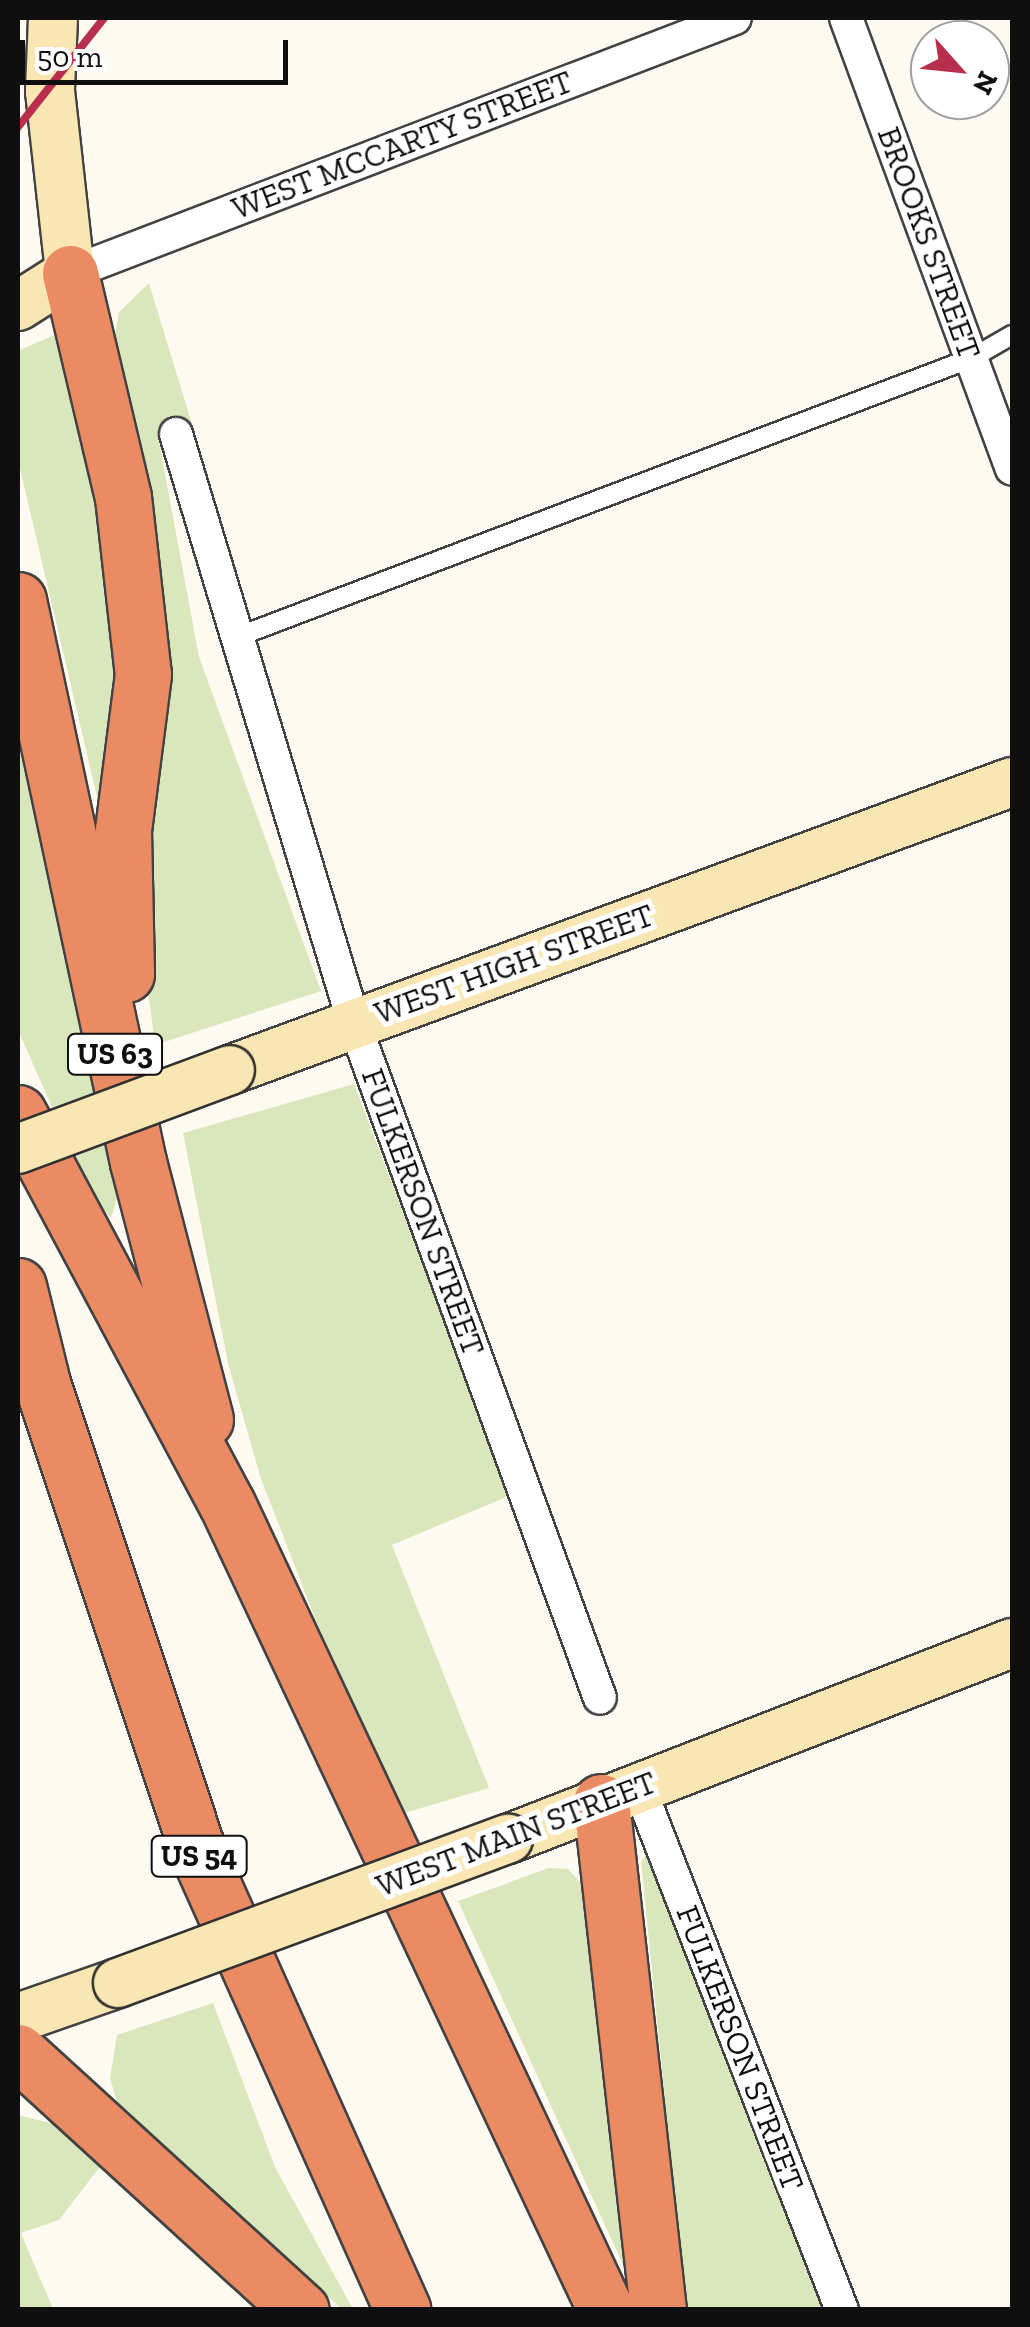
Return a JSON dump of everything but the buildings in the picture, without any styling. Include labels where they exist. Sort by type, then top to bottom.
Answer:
[{"type":"highway","points":[[44,277],[123,497],[143,674],[120,880],[138,1162]]},
{"type":"highway","name":"US 63","points":[[18,600],[138,1162],[227,1504]]},
{"type":"highway","points":[[18,1113],[227,1504],[606,2310]]},
{"type":"highway","name":"US 54","points":[[18,1286],[26,1362],[200,1857],[403,2310]]},
{"type":"highway","points":[[620,1794],[658,2310]]},
{"type":"highway","points":[[18,2052],[301,2310]]},
{"type":"main road","points":[[44,277],[52,18]]},
{"type":"main road","name":"WEST MCCARTY STREET","points":[[18,306],[44,277]]},
{"type":"main road","name":"WEST HIGH STREET","points":[[18,1149],[1012,782]]},
{"type":"main road","name":"WEST MAIN STREET","points":[[18,2018],[508,1839],[1012,1642]]},
{"type":"street","name":"WEST MCCARTY STREET","points":[[44,277],[735,18]]},
{"type":"street","name":"BROOKS STREET","points":[[846,18],[1012,468]]},
{"type":"street","name":"FULKERSON STREET","points":[[176,434],[354,1023],[600,1698]]},
{"type":"street","name":"FULKERSON STREET","points":[[620,1794],[842,2310]]},
{"type":"lane","points":[[237,636],[972,358],[1012,335]]},
{"type":"green space","points":[[149,283],[191,421],[158,436],[199,657],[321,991],[155,1045],[142,942],[113,347],[119,312]]},
{"type":"green space","points":[[54,335],[67,341],[111,541],[116,636],[106,835],[18,460],[18,351]]},
{"type":"green space","points":[[18,742],[118,1195],[111,1218],[90,1193],[18,1030]]},
{"type":"green space","points":[[354,1084],[511,1495],[392,1545],[489,1788],[404,1813],[316,1621],[260,1476],[228,1363],[183,1133]]},
{"type":"green space","points":[[649,1851],[842,2309],[674,2309],[659,2159],[665,2099],[641,1861]]},
{"type":"green space","points":[[549,1868],[568,1869],[596,1900],[643,2309],[458,1901]]},
{"type":"green space","points":[[213,2003],[275,2167],[353,2309],[342,2309],[136,2129],[118,2105],[110,2078],[117,2035]]},
{"type":"green space","points":[[18,2115],[63,2126],[109,2155],[59,2220],[21,2233],[53,2309],[18,2310]]},
{"type":"railway","points":[[18,127],[104,18]]}]
